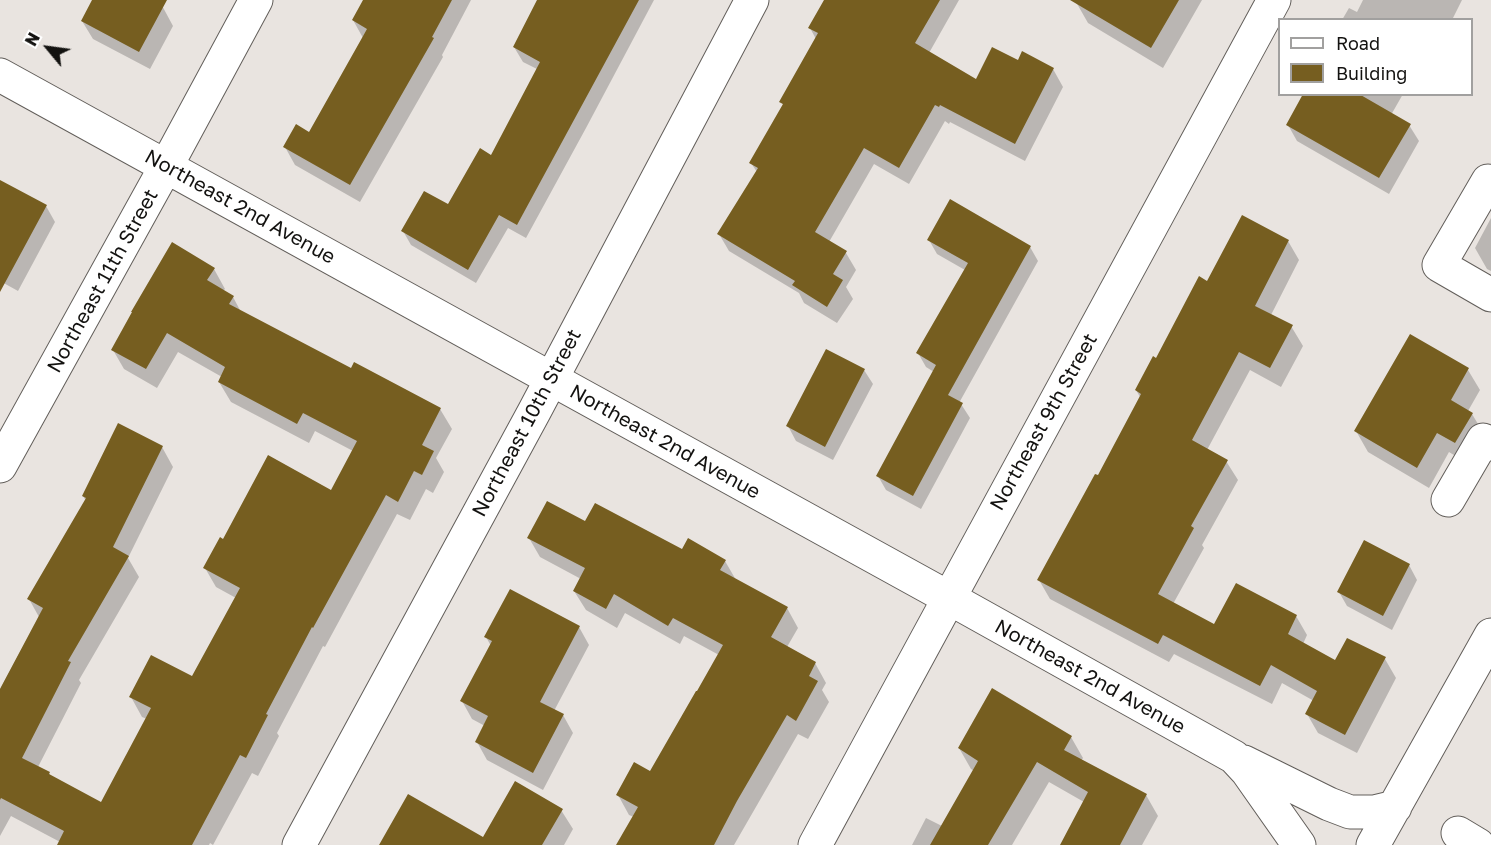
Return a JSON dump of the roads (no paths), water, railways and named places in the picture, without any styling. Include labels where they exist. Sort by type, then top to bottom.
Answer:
[{"type":"street","name":"Northeast 11th Street","points":[[0,466],[256,0]]},
{"type":"street","name":"Northeast 10th Street","points":[[299,845],[551,379],[752,0]]},
{"type":"street","name":"Northeast 9th Street","points":[[815,845],[1274,0]]},
{"type":"street","name":"Northeast 2nd Avenue","points":[[0,75],[949,598],[1234,758],[1247,771],[1299,845]]},
{"type":"street","points":[[1488,181],[1440,265],[1491,295]]},
{"type":"street","points":[[1448,500],[1488,436]]},
{"type":"street","points":[[1373,845],[1491,635]]},
{"type":"street","points":[[1234,758],[1350,812],[1374,812],[1395,807]]}]
